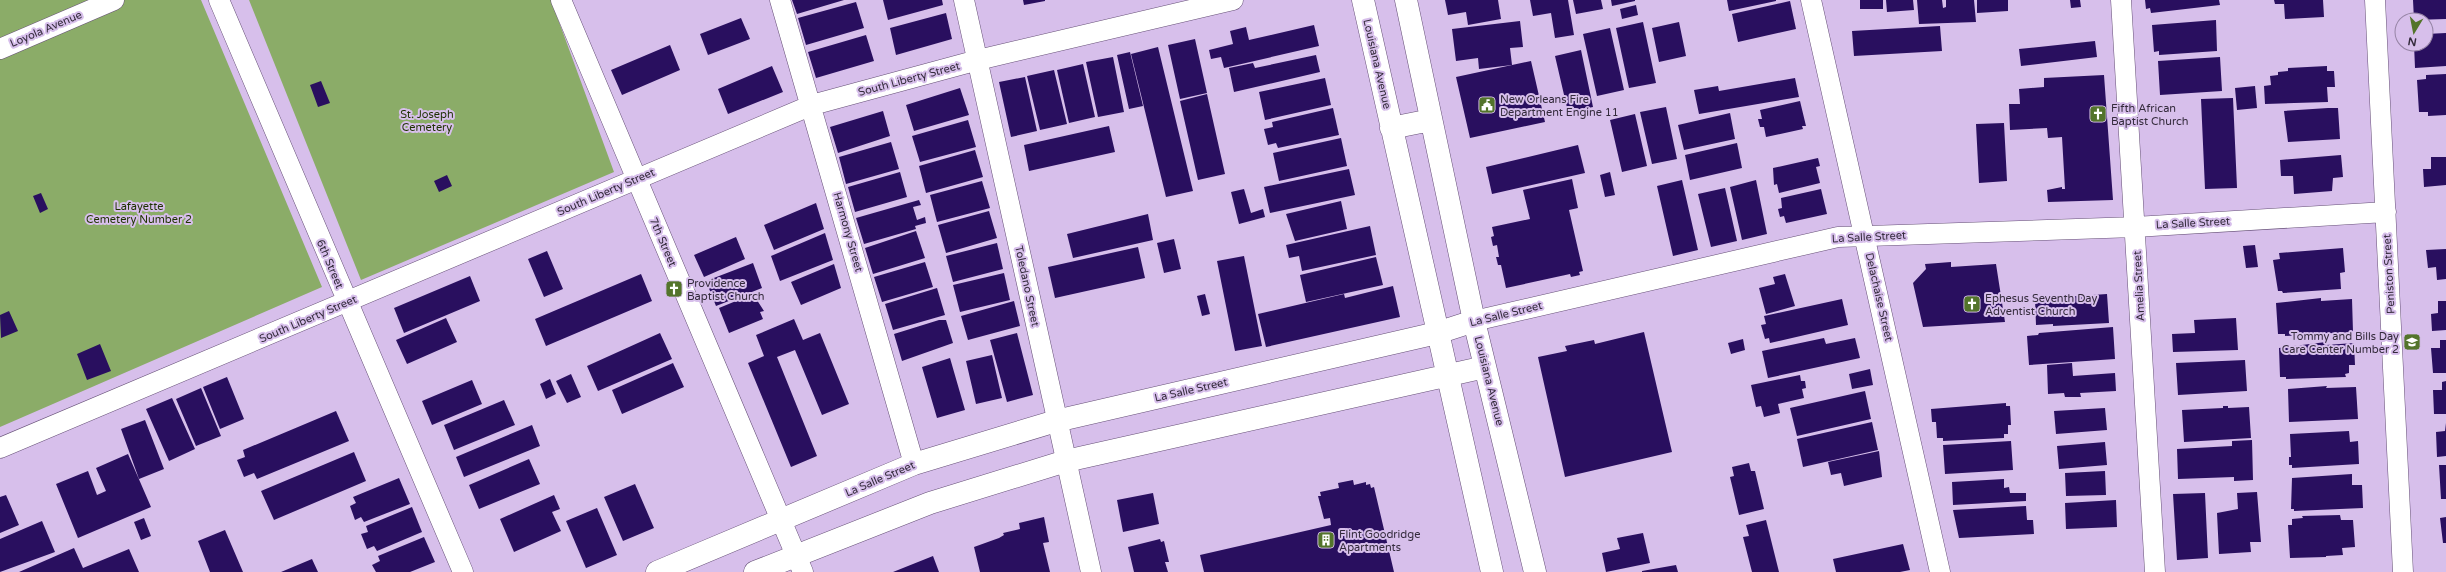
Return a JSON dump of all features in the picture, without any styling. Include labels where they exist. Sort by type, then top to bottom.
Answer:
[{"type":"street","name":"Loyola Avenue","points":[[0,49],[114,0]]},
{"type":"street","name":"6th Street","points":[[219,0],[462,572]]},
{"type":"street","name":"7th Street","points":[[561,0],[799,564]]},
{"type":"street","name":"Harmony Street","points":[[780,0],[812,105],[914,464]]},
{"type":"street","name":"Toledano Street","points":[[964,0],[1056,421],[1091,572]]},
{"type":"street","name":"South Liberty Street","points":[[0,448],[347,303],[812,105],[978,60],[1233,0]]},
{"type":"street","name":"Louisiana Avenue","points":[[1363,0],[1492,572]]},
{"type":"street","name":"Louisiana Avenue","points":[[1406,0],[1474,321],[1535,572]]},
{"type":"street","name":"Delachaise Street","points":[[1811,0],[1940,572]]},
{"type":"street","name":"Amelia Street","points":[[2121,0],[2155,572]]},
{"type":"street","name":"Peniston Street","points":[[2375,0],[2403,572]]},
{"type":"street","points":[[1391,128],[1431,120]]},
{"type":"street","name":"La Salle Street","points":[[657,572],[914,464],[1056,421],[1437,333],[1474,321],[1838,237],[2135,227],[2386,212]]},
{"type":"street","points":[[756,572],[799,564],[930,503],[1066,461],[1485,367]]},
{"type":"green space","name":"Lafayette Cemetery Number 2","points":[[0,0],[201,0],[322,287],[0,427]]},
{"type":"green space","name":"St. Joseph Cemetery","points":[[249,0],[551,0],[614,172],[361,280]]},
{"type":"building","points":[[792,0],[844,0],[797,14]]},
{"type":"building","points":[[883,0],[942,0],[943,5],[888,20]]},
{"type":"building","points":[[1023,0],[1045,0],[1045,1],[1024,5]]},
{"type":"building","points":[[1445,0],[1498,0],[1501,19],[1468,25],[1466,12],[1448,15]]},
{"type":"building","points":[[1530,0],[1568,0],[1574,35],[1555,38],[1551,13],[1533,16]]},
{"type":"building","points":[[1573,0],[1601,0],[1603,9],[1576,14]]},
{"type":"building","points":[[1611,0],[1635,0],[1635,1],[1612,6]]},
{"type":"building","points":[[1727,0],[1776,0],[1776,1],[1729,11]]},
{"type":"building","points":[[1860,0],[1883,0],[1883,9],[1860,9]]},
{"type":"building","points":[[1886,0],[1913,0],[1914,10],[1887,12]]},
{"type":"building","points":[[1917,0],[1942,0],[1943,8],[1946,7],[1946,0],[1974,0],[1976,22],[1919,24]]},
{"type":"building","points":[[1977,0],[2008,0],[2008,11],[1977,13]]},
{"type":"building","points":[[2070,0],[2080,0],[2081,7],[2071,8]]},
{"type":"building","points":[[2145,0],[2219,0],[2220,5],[2151,13],[2150,8],[2146,9]]},
{"type":"building","points":[[2274,0],[2323,0],[2324,17],[2285,19],[2284,4],[2275,4]]},
{"type":"building","points":[[2413,0],[2446,0],[2446,19],[2434,19],[2434,12],[2414,12]]},
{"type":"building","points":[[1790,1],[1796,29],[1738,42],[1732,14]]},
{"type":"building","points":[[856,2],[864,28],[806,45],[798,18]]},
{"type":"building","points":[[1636,5],[1638,15],[1622,19],[1620,9]]},
{"type":"building","points":[[946,13],[952,39],[896,55],[890,28]]},
{"type":"building","points":[[741,18],[750,39],[708,55],[700,34]]},
{"type":"building","points":[[2216,20],[2217,51],[2159,55],[2159,51],[2154,52],[2152,25]]},
{"type":"building","points":[[1520,21],[1523,47],[1510,48],[1512,65],[1479,69],[1478,58],[1456,61],[1452,29]]},
{"type":"building","points":[[1643,22],[1656,83],[1629,88],[1616,28]]},
{"type":"building","points":[[1679,22],[1686,56],[1659,62],[1652,28]]},
{"type":"building","points":[[1314,25],[1319,46],[1224,68],[1221,57],[1211,59],[1209,50],[1233,44],[1230,31],[1246,27],[1249,40]]},
{"type":"building","points":[[1940,26],[1942,51],[1854,56],[1852,31]]},
{"type":"building","points":[[1610,28],[1624,90],[1597,96],[1583,34]]},
{"type":"building","points":[[2446,33],[2446,66],[2415,68],[2414,52],[2434,52],[2434,34]]},
{"type":"building","points":[[866,35],[874,61],[816,78],[808,52]]},
{"type":"building","points":[[1195,39],[1207,93],[1180,99],[1168,45]]},
{"type":"building","points":[[2095,41],[2097,57],[2021,66],[2019,49]]},
{"type":"building","points":[[670,45],[680,70],[622,95],[611,70]]},
{"type":"building","points":[[1158,47],[1193,191],[1166,197],[1131,54]]},
{"type":"building","points":[[1581,50],[1593,107],[1568,112],[1555,56]]},
{"type":"building","points":[[1130,52],[1143,106],[1129,109],[1117,55]]},
{"type":"building","points":[[1316,55],[1320,72],[1234,92],[1229,68],[1253,63],[1255,68]]},
{"type":"building","points":[[1113,57],[1124,112],[1098,117],[1086,62]]},
{"type":"building","points":[[2220,57],[2222,91],[2160,95],[2158,61]]},
{"type":"building","points":[[1531,61],[1545,122],[1470,138],[1456,77]]},
{"type":"building","points":[[1083,64],[1095,117],[1069,123],[1057,70]]},
{"type":"building","points":[[772,66],[783,92],[728,114],[718,89]]},
{"type":"building","points":[[2327,66],[2327,71],[2334,71],[2335,87],[2327,87],[2328,102],[2265,104],[2264,86],[2271,85],[2270,76],[2278,75],[2278,72],[2288,71],[2288,68]]},
{"type":"building","points":[[1054,70],[1067,124],[1040,130],[1027,76]]},
{"type":"building","points":[[2446,74],[2446,115],[2428,116],[2428,112],[2419,112],[2417,80],[2426,79],[2426,75]]},
{"type":"building","points":[[2104,75],[2113,200],[2048,202],[2047,190],[2062,187],[2062,189],[2065,189],[2062,137],[2048,138],[2047,128],[2010,130],[2009,104],[2020,104],[2019,89],[2044,87],[2044,78]]},
{"type":"building","points":[[1025,77],[1037,131],[1011,137],[999,82]]},
{"type":"building","points":[[1325,78],[1331,105],[1265,120],[1259,92]]},
{"type":"building","points":[[1795,78],[1799,97],[1699,114],[1694,90],[1718,86],[1719,91]]},
{"type":"building","points":[[321,81],[330,103],[318,107],[310,85]]},
{"type":"building","points":[[2255,86],[2257,108],[2237,110],[2235,88]]},
{"type":"building","points":[[960,88],[969,115],[914,131],[906,105]]},
{"type":"building","points":[[1207,94],[1225,174],[1198,180],[1180,101]]},
{"type":"building","points":[[2233,98],[2237,188],[2205,189],[2201,99]]},
{"type":"building","points":[[1800,101],[1806,126],[1802,126],[1803,129],[1766,137],[1764,127],[1760,127],[1758,119],[1762,119],[1760,110]]},
{"type":"building","points":[[1666,107],[1677,159],[1652,164],[1640,112]]},
{"type":"building","points":[[1333,108],[1339,135],[1278,148],[1276,143],[1268,145],[1264,129],[1273,127],[1272,122]]},
{"type":"building","points":[[2338,108],[2340,139],[2288,142],[2284,111]]},
{"type":"building","points":[[883,111],[890,136],[838,153],[830,127]]},
{"type":"building","points":[[1730,113],[1735,139],[1684,150],[1678,125]]},
{"type":"building","points":[[1635,114],[1647,166],[1622,172],[1610,120]]},
{"type":"building","points":[[968,120],[976,147],[920,162],[912,136]]},
{"type":"building","points":[[2004,123],[2007,181],[1979,183],[1976,124]]},
{"type":"building","points":[[1109,126],[1115,152],[1029,171],[1024,145]]},
{"type":"building","points":[[1341,138],[1347,166],[1279,181],[1273,153]]},
{"type":"building","points":[[891,142],[899,169],[846,184],[839,157]]},
{"type":"building","points":[[1737,143],[1742,168],[1690,180],[1685,155]]},
{"type":"building","points":[[1578,145],[1585,173],[1492,194],[1486,167]]},
{"type":"building","points":[[975,150],[983,177],[926,193],[919,166]]},
{"type":"building","points":[[2341,155],[2343,177],[2333,178],[2332,191],[2294,194],[2293,176],[2281,176],[2280,160]]},
{"type":"building","points":[[2431,157],[2446,157],[2446,185],[2424,187],[2423,169],[2431,169]]},
{"type":"building","points":[[1818,158],[1820,166],[1816,167],[1820,183],[1779,193],[1777,184],[1774,185],[1773,168]]},
{"type":"building","points":[[1349,169],[1355,195],[1270,213],[1264,187]]},
{"type":"building","points":[[900,172],[907,197],[855,212],[848,187]]},
{"type":"building","points":[[1610,172],[1615,195],[1605,197],[1600,175]]},
{"type":"building","points":[[447,175],[452,186],[439,192],[434,181]]},
{"type":"building","points":[[1572,179],[1578,208],[1569,210],[1583,271],[1579,272],[1580,275],[1571,277],[1570,274],[1506,288],[1501,265],[1498,265],[1496,257],[1499,257],[1497,245],[1493,246],[1491,237],[1494,236],[1492,227],[1530,219],[1523,190]]},
{"type":"building","points":[[1682,180],[1698,250],[1673,256],[1657,186]]},
{"type":"building","points":[[1756,180],[1767,234],[1742,240],[1730,187]]},
{"type":"building","points":[[982,181],[990,208],[937,222],[930,195]]},
{"type":"building","points":[[1725,188],[1737,241],[1711,247],[1698,194]]},
{"type":"building","points":[[1244,189],[1251,213],[1263,209],[1265,217],[1239,224],[1231,192]]},
{"type":"building","points":[[1821,189],[1827,214],[1786,223],[1784,216],[1780,217],[1778,209],[1782,208],[1781,198]]},
{"type":"building","points":[[41,193],[48,209],[40,213],[33,196]]},
{"type":"building","points":[[919,200],[921,205],[913,207],[917,220],[925,217],[926,223],[915,226],[916,229],[864,244],[856,218]]},
{"type":"building","points":[[1341,201],[1347,229],[1295,241],[1286,214]]},
{"type":"building","points":[[816,203],[824,229],[774,250],[764,225]]},
{"type":"building","points":[[989,211],[997,238],[946,253],[938,225]]},
{"type":"building","points":[[1148,214],[1153,240],[1073,258],[1067,234]]},
{"type":"building","points":[[1370,226],[1376,255],[1302,271],[1299,256],[1289,258],[1286,245]]},
{"type":"building","points":[[916,231],[925,258],[873,274],[865,248]]},
{"type":"building","points":[[825,233],[833,260],[780,281],[771,256]]},
{"type":"building","points":[[736,237],[745,259],[704,277],[694,255]]},
{"type":"building","points":[[1174,239],[1181,269],[1164,273],[1157,243]]},
{"type":"building","points":[[997,243],[1003,269],[953,282],[946,256]]},
{"type":"building","points":[[2255,245],[2258,267],[2246,268],[2243,246]]},
{"type":"building","points":[[1138,247],[1145,278],[1055,298],[1048,267]]},
{"type":"building","points":[[2343,248],[2345,272],[2340,273],[2341,289],[2283,293],[2282,291],[2278,291],[2273,260],[2280,259],[2279,253]]},
{"type":"building","points":[[2446,249],[2446,279],[2437,280],[2436,267],[2428,268],[2426,250]]},
{"type":"building","points":[[547,251],[563,289],[544,297],[528,259]]},
{"type":"building","points":[[1244,256],[1262,346],[1235,351],[1217,261]]},
{"type":"building","points":[[1376,257],[1383,285],[1306,302],[1300,275]]},
{"type":"building","points":[[925,262],[933,287],[882,302],[874,277]]},
{"type":"building","points":[[1951,262],[1951,267],[1996,264],[2005,322],[1923,327],[1913,283],[1926,269],[1925,264]]},
{"type":"building","points":[[753,263],[762,288],[716,306],[706,281]]},
{"type":"building","points":[[834,264],[841,288],[801,305],[791,282]]},
{"type":"building","points":[[1004,273],[1010,300],[960,312],[953,285]]},
{"type":"building","points":[[641,274],[652,301],[546,346],[535,319]]},
{"type":"building","points":[[1785,274],[1795,306],[1766,314],[1759,288],[1775,284],[1773,277]]},
{"type":"building","points":[[470,276],[480,301],[404,333],[394,308]]},
{"type":"building","points":[[1393,286],[1400,317],[1266,347],[1258,314],[1344,294],[1345,298]]},
{"type":"building","points":[[937,288],[945,315],[893,330],[885,304]]},
{"type":"building","points":[[753,294],[764,311],[760,312],[763,319],[729,333],[719,308]]},
{"type":"building","points":[[1205,294],[1210,314],[1202,316],[1197,296]]},
{"type":"building","points":[[2107,294],[2109,323],[2053,326],[2053,324],[2036,325],[2035,299]]},
{"type":"building","points":[[2321,298],[2321,301],[2352,299],[2353,332],[2285,336],[2285,334],[2278,334],[2276,303]]},
{"type":"building","points":[[1842,299],[1848,325],[1770,343],[1769,338],[1765,339],[1761,325],[1766,324],[1764,316]]},
{"type":"building","points":[[1014,301],[1020,326],[968,340],[961,316]]},
{"type":"building","points":[[2438,301],[2446,301],[2446,330],[2432,331],[2431,314],[2438,313]]},
{"type":"building","points":[[9,311],[18,331],[1,338],[0,315]]},
{"type":"building","points":[[446,318],[457,342],[407,364],[396,340]]},
{"type":"building","points":[[2236,318],[2238,350],[2173,352],[2172,334],[2195,333],[2194,320]]},
{"type":"building","points":[[794,319],[803,340],[820,333],[849,404],[822,415],[795,350],[777,357],[817,456],[791,467],[748,363],[764,356],[756,335]]},
{"type":"building","points":[[939,320],[946,320],[953,343],[902,361],[894,334]]},
{"type":"building","points":[[2113,327],[2115,359],[2029,365],[2027,336],[2038,335],[2039,333]]},
{"type":"building","points":[[1644,332],[1672,452],[1565,477],[1538,357],[1567,351],[1565,346],[1594,340],[1595,344]]},
{"type":"building","points":[[660,333],[672,359],[598,391],[587,366]]},
{"type":"building","points":[[1017,333],[1033,395],[1007,402],[990,340]]},
{"type":"building","points":[[1824,338],[1826,344],[1855,338],[1860,358],[1768,378],[1762,351]]},
{"type":"building","points":[[1743,339],[1745,350],[1731,354],[1728,343]]},
{"type":"building","points":[[2440,340],[2446,340],[2446,373],[2433,373],[2431,348],[2440,348]]},
{"type":"building","points":[[2326,342],[2326,345],[2354,343],[2355,365],[2349,365],[2349,373],[2345,374],[2346,377],[2286,379],[2286,377],[2280,377],[2279,348]]},
{"type":"building","points":[[100,344],[111,371],[87,380],[77,354]]},
{"type":"building","points":[[992,355],[1002,398],[976,404],[966,361]]},
{"type":"building","points":[[950,358],[965,410],[937,418],[922,367]]},
{"type":"building","points":[[2245,360],[2247,391],[2178,395],[2176,363]]},
{"type":"building","points":[[673,363],[684,387],[622,414],[612,390]]},
{"type":"building","points":[[2072,363],[2073,376],[2115,373],[2116,391],[2080,393],[2081,397],[2065,397],[2064,393],[2048,394],[2047,365]]},
{"type":"building","points":[[1870,369],[1873,385],[1852,389],[1849,374]]},
{"type":"building","points":[[571,374],[581,397],[567,403],[556,381]]},
{"type":"building","points":[[1800,375],[1801,381],[1805,381],[1806,388],[1802,389],[1804,398],[1778,404],[1780,413],[1764,417],[1761,406],[1756,407],[1751,385]]},
{"type":"building","points":[[227,377],[244,419],[220,429],[203,387]]},
{"type":"building","points":[[550,379],[556,394],[546,399],[540,384]]},
{"type":"building","points":[[472,380],[482,404],[432,425],[422,401]]},
{"type":"building","points":[[2446,381],[2446,414],[2434,414],[2433,390],[2442,390],[2442,382]]},
{"type":"building","points":[[2327,386],[2326,388],[2356,387],[2358,419],[2289,422],[2288,389]]},
{"type":"building","points":[[201,388],[221,436],[196,446],[176,399]]},
{"type":"building","points":[[1865,391],[1871,419],[1797,436],[1790,408]]},
{"type":"building","points":[[172,398],[195,449],[169,461],[146,409]]},
{"type":"building","points":[[504,400],[515,425],[454,450],[444,425]]},
{"type":"building","points":[[2006,403],[2006,406],[2010,406],[2011,425],[2008,425],[2008,434],[2004,434],[2004,438],[1943,441],[1943,438],[1937,438],[1936,422],[1932,422],[1931,409]]},
{"type":"building","points":[[2223,406],[2228,406],[2228,408],[2249,407],[2251,438],[2184,442],[2182,410],[2223,408]]},
{"type":"building","points":[[2105,408],[2107,430],[2056,434],[2054,411]]},
{"type":"building","points":[[336,411],[349,441],[257,479],[254,473],[244,477],[237,460],[245,457],[243,450]]},
{"type":"building","points":[[145,420],[164,469],[139,479],[121,429]]},
{"type":"building","points":[[1872,422],[1878,450],[1803,467],[1797,439]]},
{"type":"building","points":[[2446,423],[2446,456],[2437,457],[2436,432],[2445,431]]},
{"type":"building","points":[[532,425],[540,446],[464,477],[456,457]]},
{"type":"building","points":[[2349,431],[2350,442],[2358,441],[2359,464],[2292,468],[2292,465],[2289,465],[2289,457],[2291,457],[2290,434]]},
{"type":"building","points":[[2252,440],[2253,480],[2234,481],[2234,477],[2178,479],[2177,449],[2232,446],[2232,441]]},
{"type":"building","points":[[2011,441],[2013,470],[1945,474],[1943,445]]},
{"type":"building","points":[[2105,442],[2107,465],[2059,469],[2057,446]]},
{"type":"building","points":[[1879,451],[1882,477],[1844,486],[1841,473],[1831,475],[1828,462]]},
{"type":"building","points":[[354,452],[366,481],[274,520],[261,491]]},
{"type":"building","points":[[128,454],[151,507],[78,538],[56,484],[88,471],[97,495],[106,491],[96,468]]},
{"type":"building","points":[[529,459],[540,484],[479,509],[469,485]]},
{"type":"building","points":[[1749,463],[1751,471],[1755,471],[1764,509],[1739,515],[1730,477],[1734,476],[1732,467]]},
{"type":"building","points":[[2439,465],[2446,465],[2446,499],[2441,499]]},
{"type":"building","points":[[2105,471],[2106,495],[2066,496],[2065,473]]},
{"type":"building","points":[[2352,474],[2352,485],[2362,485],[2363,508],[2294,511],[2294,509],[2291,509],[2292,478]]},
{"type":"building","points":[[399,478],[410,504],[364,522],[361,517],[355,520],[350,506],[356,503],[353,497]]},
{"type":"building","points":[[2004,479],[2004,488],[2009,487],[2010,493],[2026,493],[2026,501],[1953,505],[1952,482]]},
{"type":"building","name":"Flint Goodridge Apartments","points":[[1353,480],[1354,485],[1366,482],[1366,485],[1370,484],[1371,488],[1374,487],[1394,572],[1204,572],[1200,555],[1331,525],[1330,518],[1324,519],[1318,496],[1321,496],[1320,492],[1339,488],[1338,483]]},
{"type":"building","points":[[635,484],[654,528],[623,541],[604,497]]},
{"type":"building","points":[[2257,492],[2261,542],[2250,542],[2251,552],[2219,554],[2217,513],[2238,509],[2237,493]]},
{"type":"building","points":[[1153,493],[1159,524],[1123,532],[1117,500]]},
{"type":"building","points":[[2205,493],[2208,558],[2177,560],[2173,494]]},
{"type":"building","points":[[6,495],[19,525],[0,533],[0,497]]},
{"type":"building","points":[[554,495],[560,509],[552,512],[561,531],[514,552],[500,519]]},
{"type":"building","points":[[2116,500],[2117,527],[2066,529],[2065,503]]},
{"type":"building","points":[[2026,506],[2027,520],[2033,520],[2034,534],[1959,538],[1953,510]]},
{"type":"building","points":[[412,507],[422,532],[377,551],[374,546],[367,549],[361,534],[368,532],[366,526]]},
{"type":"building","points":[[597,508],[617,555],[586,568],[566,521]]},
{"type":"building","points":[[2340,515],[2341,520],[2353,520],[2355,547],[2342,548],[2343,555],[2290,558],[2288,525],[2292,525],[2292,519],[2303,518],[2302,516]]},
{"type":"building","points":[[1044,517],[1049,542],[1043,543],[1050,572],[980,572],[974,547],[999,538],[1004,535],[1003,533],[1020,529],[1019,523]]},
{"type":"building","points":[[2446,517],[2446,543],[2443,543],[2440,518]]},
{"type":"building","points":[[144,518],[151,536],[141,540],[134,522]]},
{"type":"building","points":[[1766,520],[1779,572],[1752,572],[1743,537],[1749,536],[1746,525]]},
{"type":"building","points":[[42,521],[55,552],[0,572],[0,539]]},
{"type":"building","points":[[225,530],[243,572],[210,572],[198,541]]},
{"type":"building","points":[[1643,533],[1650,563],[1606,572],[1602,553],[1620,549],[1617,538]]},
{"type":"building","points":[[424,537],[435,562],[410,572],[376,572],[372,565],[380,561],[378,556]]},
{"type":"building","points":[[1160,539],[1161,542],[1164,541],[1169,562],[1165,562],[1168,572],[1134,572],[1128,547]]},
{"type":"building","points":[[1903,544],[1910,570],[1900,572],[1836,572],[1833,559]]},
{"type":"building","points":[[74,548],[83,568],[129,549],[139,572],[19,572]]},
{"type":"building","points":[[933,556],[939,572],[893,572]]},
{"type":"building","points":[[312,559],[318,572],[281,572]]},
{"type":"building","points":[[1676,565],[1678,572],[1642,572],[1642,571]]},
{"type":"place","name":"New Orleans Fire Department Engine 11","points":[[1487,105]]},
{"type":"place","name":"Fifth African Baptist Church","points":[[2098,114]]},
{"type":"place","name":"Providence Baptist Church","points":[[674,289]]},
{"type":"place","name":"Ephesus Seventh Day Adventist Church","points":[[1972,304]]},
{"type":"place","name":"Tommy and Bills Day Care Center Number 2","points":[[2412,342]]},
{"type":"place","name":"Flint Goodridge Apartments","points":[[1326,540]]}]
